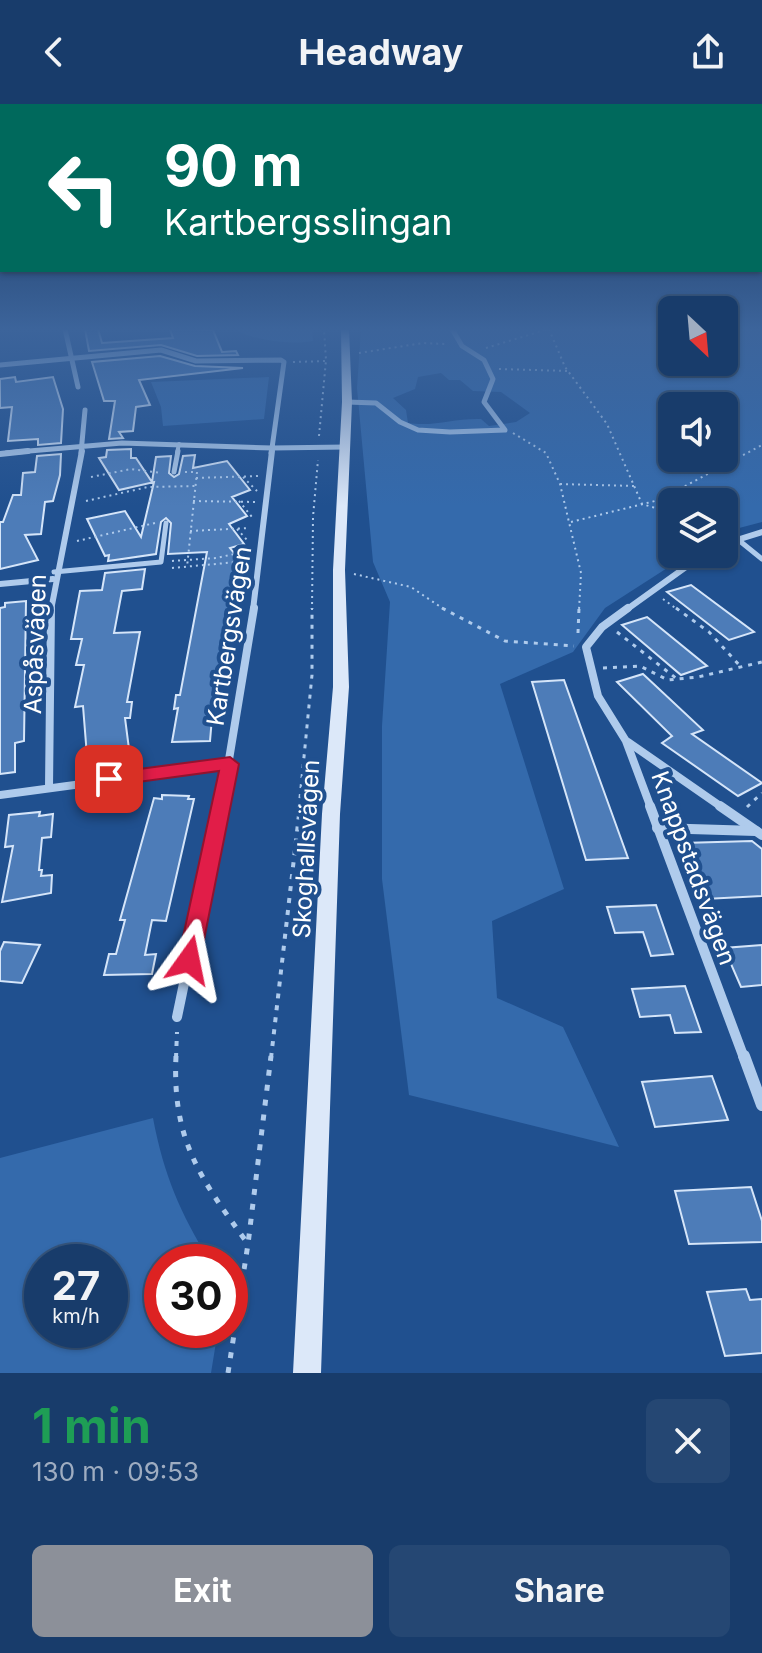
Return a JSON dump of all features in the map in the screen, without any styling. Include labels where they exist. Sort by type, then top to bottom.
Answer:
[{"type":"main road","name":"Skoghallsvägen","points":[[307,1373],[331,814],[341,687],[339,570],[346,388]]},
{"type":"street","name":"Kartbergsvägen","points":[[177,1017],[230,764],[263,550],[280,388]]},
{"type":"street","points":[[489,388],[484,402],[505,430]]},
{"type":"street","points":[[347,402],[368,400],[383,403],[415,430],[505,430]]},
{"type":"street","name":"Aspåsvägen","points":[[49,787],[54,575],[83,446],[85,410]]},
{"type":"street","points":[[0,454],[83,446],[179,444],[345,447]]},
{"type":"street","points":[[738,538],[762,532]]},
{"type":"street","points":[[586,647],[607,623],[684,568]]},
{"type":"street","points":[[0,584],[54,575]]},
{"type":"street","name":"Knappstadsvägen","points":[[586,647],[598,696],[626,741],[762,1105]]},
{"type":"street","points":[[626,741],[759,833]]},
{"type":"street","points":[[0,795],[230,764]]},
{"type":"street","points":[[657,828],[759,833]]},
{"type":"lane","points":[[174,472],[179,444]]},
{"type":"lane","points":[[54,575],[161,562],[166,523]]},
{"type":"lane","points":[[738,540],[762,559]]},
{"type":"path","points":[[248,1244],[292,887],[312,675],[313,517],[324,388]]},
{"type":"path","points":[[582,388],[607,425],[642,504],[658,509]]},
{"type":"path","points":[[505,430],[546,453],[560,484],[581,573],[576,629],[586,647]]},
{"type":"path","points":[[571,522],[659,500],[762,445]]},
{"type":"path","points":[[75,479],[131,469],[195,472],[187,567]]},
{"type":"path","points":[[196,478],[270,476]]},
{"type":"path","points":[[560,484],[634,486]]},
{"type":"path","points":[[70,502],[148,487],[195,486]]},
{"type":"path","points":[[193,501],[268,502]]},
{"type":"path","points":[[61,543],[166,523]]},
{"type":"path","points":[[190,531],[265,527]]},
{"type":"path","points":[[161,562],[263,550]]},
{"type":"path","points":[[339,570],[411,587],[458,619],[505,641],[586,647]]},
{"type":"path","points":[[650,592],[673,604],[709,632],[741,667]]},
{"type":"path","points":[[607,623],[677,679]]},
{"type":"path","points":[[591,668],[640,666],[668,680],[762,662]]},
{"type":"path","points":[[734,815],[762,793]]},
{"type":"path","points":[[177,1017],[175,1087],[180,1130],[203,1181],[248,1244]]},
{"type":"path","points":[[228,1373],[232,1348]]},
{"type":"shaded area","points":[[153,388],[268,388],[264,419],[163,426],[161,407]]},
{"type":"shaded area","points":[[357,388],[415,388],[393,398],[406,410],[408,423],[481,419],[489,426],[516,422],[530,413],[501,392],[470,388],[762,388],[762,522],[738,528],[738,488],[658,488],[658,568],[667,568],[605,608],[573,652],[500,684],[564,889],[492,921],[497,998],[563,1027],[619,1147],[409,1095],[382,879],[382,726],[390,602],[373,562]]},
{"type":"shaded area","points":[[153,1118],[174,1193],[200,1244],[144,1244],[144,1348],[215,1348],[211,1373],[0,1373],[0,1158]]},
{"type":"building","points":[[0,388],[57,388],[63,409],[61,443],[38,445],[38,439],[8,441],[12,407],[0,408]]},
{"type":"building","points":[[100,388],[143,388],[150,405],[136,407],[133,431],[119,432],[123,438],[109,439],[115,401],[104,401]]},
{"type":"building","points":[[131,449],[131,458],[136,458],[152,482],[156,457],[171,456],[169,473],[174,477],[179,474],[183,456],[195,455],[193,468],[227,461],[250,490],[232,497],[247,516],[229,524],[244,544],[230,548],[238,558],[236,578],[219,681],[215,682],[210,741],[172,742],[178,708],[174,709],[176,695],[180,695],[207,552],[168,554],[171,523],[166,518],[161,522],[156,554],[108,561],[109,555],[105,556],[87,519],[125,511],[141,537],[154,482],[119,490],[99,458],[106,457],[107,450]]},
{"type":"building","points":[[61,454],[60,475],[53,501],[45,502],[41,534],[25,535],[38,560],[0,569],[0,522],[3,522],[13,495],[21,495],[23,473],[35,472],[37,456]]},
{"type":"building","points":[[145,569],[142,589],[122,591],[114,633],[140,632],[127,702],[132,702],[130,718],[125,718],[129,749],[87,756],[83,706],[75,707],[84,665],[76,665],[82,639],[71,639],[80,591],[102,590],[105,573]]},
{"type":"building","points":[[691,585],[754,632],[729,640],[667,592]]},
{"type":"building","points":[[26,601],[24,741],[15,743],[15,772],[0,774],[0,608],[5,607],[5,603]]},
{"type":"building","points":[[647,617],[707,666],[681,675],[622,625]]},
{"type":"building","points":[[643,674],[703,730],[692,734],[762,783],[738,796],[662,743],[672,736],[617,682]]},
{"type":"building","points":[[564,680],[628,858],[586,860],[532,682]]},
{"type":"building","points":[[162,795],[194,799],[166,921],[152,920],[145,955],[156,954],[152,974],[104,975],[109,954],[116,954],[125,920],[120,920],[154,798],[162,799]]},
{"type":"building","points":[[40,812],[39,816],[53,814],[51,837],[42,838],[39,870],[42,870],[41,876],[52,875],[51,893],[2,902],[13,846],[5,847],[9,815]]},
{"type":"building","points":[[752,841],[762,849],[762,896],[705,899],[683,843]]},
{"type":"building","points":[[656,905],[673,954],[651,956],[643,932],[615,933],[607,907]]},
{"type":"building","points":[[4,942],[40,945],[22,983],[0,981],[0,951]]},
{"type":"building","points":[[762,945],[762,985],[741,987],[724,948]]},
{"type":"building","points":[[685,986],[701,1032],[675,1033],[670,1015],[640,1017],[632,989]]},
{"type":"building","points":[[712,1076],[728,1120],[655,1127],[642,1082]]},
{"type":"building","points":[[751,1187],[762,1221],[762,1242],[689,1244],[675,1191]]},
{"type":"building","points":[[746,1289],[750,1300],[762,1299],[762,1353],[725,1356],[707,1292]]},
{"type":"route","points":[[109,779],[230,764],[189,960]]}]
